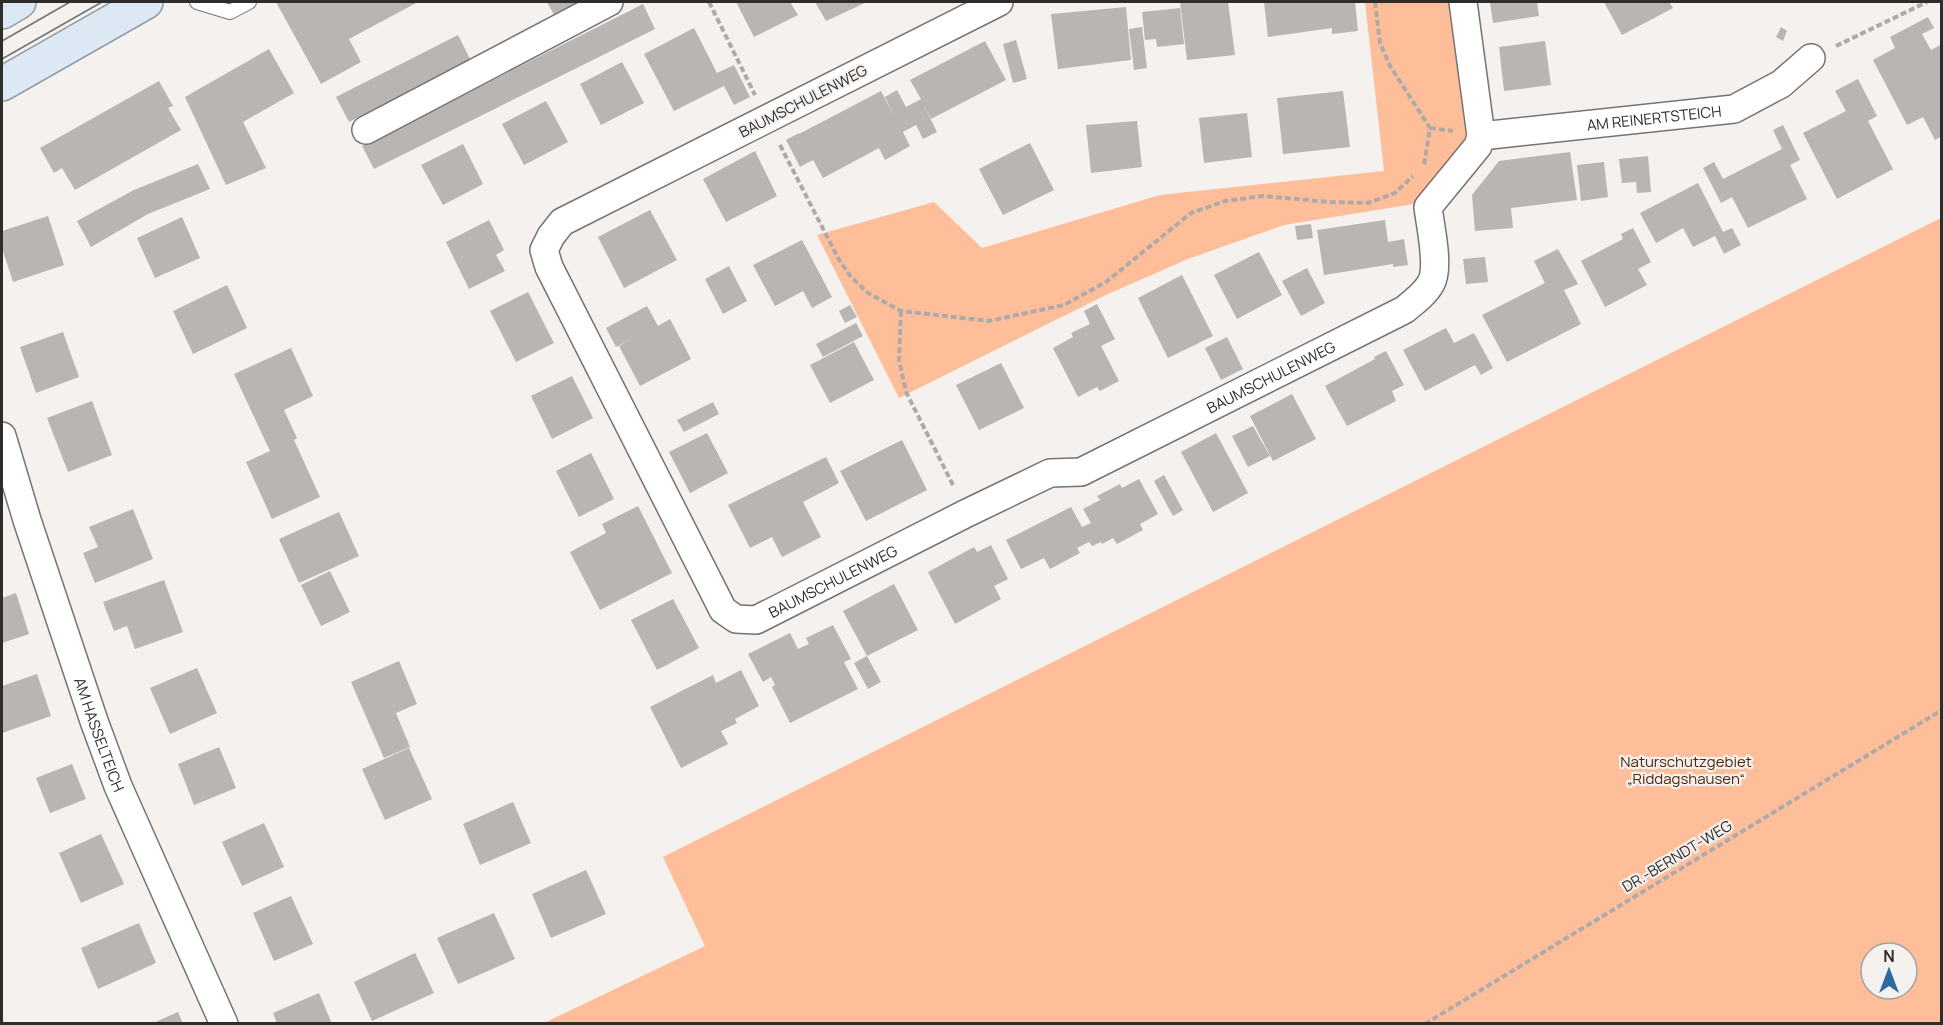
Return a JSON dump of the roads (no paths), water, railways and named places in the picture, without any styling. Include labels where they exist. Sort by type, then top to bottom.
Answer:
[{"type":"main road","points":[[2,12],[19,2]]},
{"type":"main road","points":[[2,84],[146,2]]},
{"type":"street","points":[[366,130],[609,2]]},
{"type":"street","name":"BAUMSCHULENWEG","points":[[999,2],[562,222],[544,250],[549,267],[601,372],[723,610],[736,619],[756,620],[1050,473],[1081,472],[1404,310],[1420,297],[1432,281],[1435,263],[1428,207],[1478,146],[1480,136]]},
{"type":"street","points":[[1463,2],[1480,136]]},
{"type":"street","name":"AM REINERTSTEICH","points":[[1480,136],[1734,109],[1781,84],[1811,58]]},
{"type":"street","name":"AM HASSELTEICH","points":[[2,436],[27,520],[91,713],[118,786],[224,1023]]},
{"type":"lane","points":[[197,2],[230,12],[249,2]]},
{"type":"tram line","points":[[2,41],[70,2]]},
{"type":"tram line","points":[[2,59],[102,2]]},
{"type":"park label","name":"Naturschutzgebiet „Riddagshausen“","points":[[1686,770]]}]
